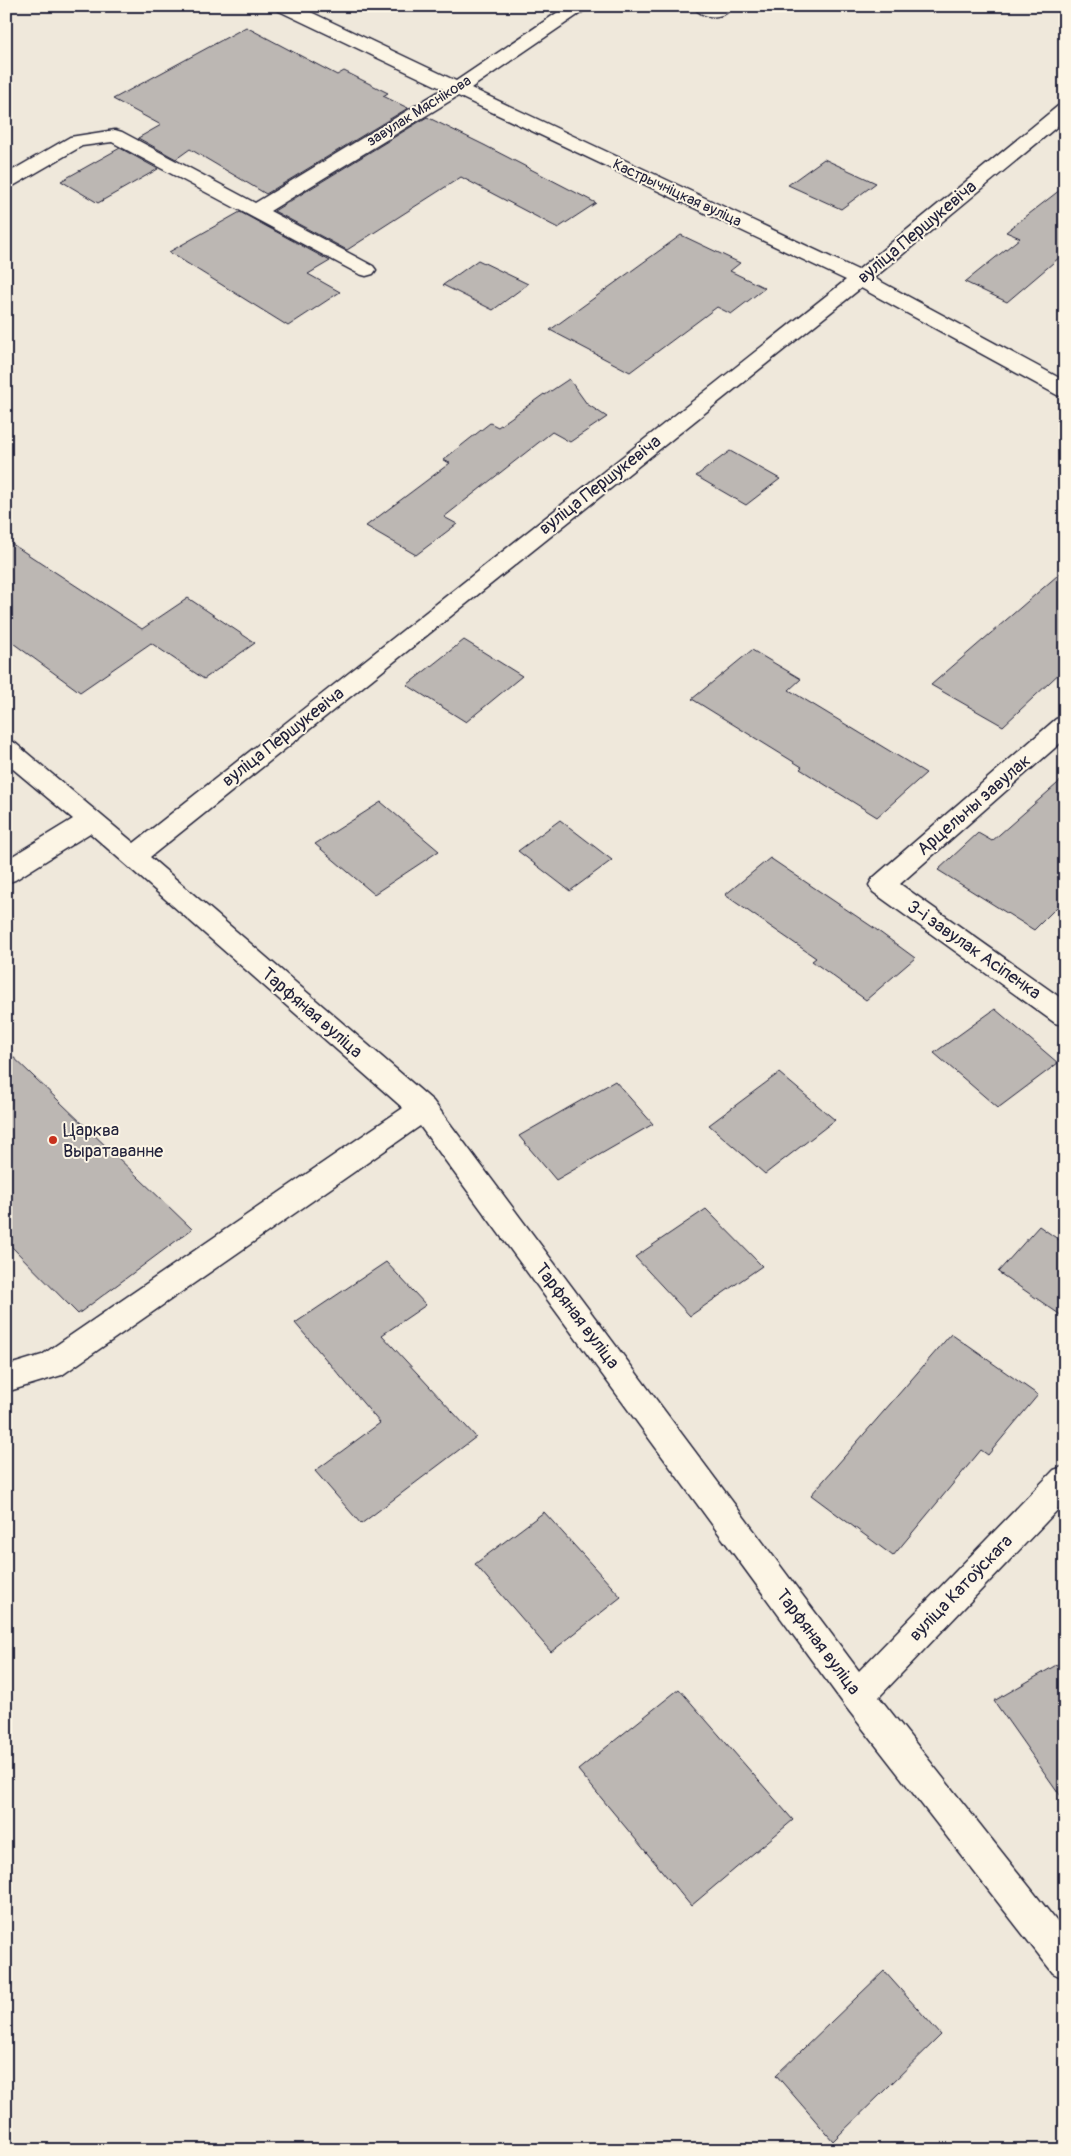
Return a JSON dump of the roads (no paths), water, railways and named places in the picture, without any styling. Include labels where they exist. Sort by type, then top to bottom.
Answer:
[{"type":"street","name":"Кастрычніцкая вуліца","points":[[283,6],[860,279],[1065,390]]},
{"type":"street","name":"завулак Мяснікова","points":[[255,210],[456,89],[580,6]]},
{"type":"street","points":[[702,6],[715,12],[724,6]]},
{"type":"street","name":"вуліца Першукевіча","points":[[133,857],[860,279],[1065,110]]},
{"type":"street","points":[[6,182],[77,141],[116,136],[366,270]]},
{"type":"street","name":"Арцельны завулак","points":[[882,885],[1065,725]]},
{"type":"street","name":"Тарфяная вуліца","points":[[6,750],[91,820],[423,1109],[858,1696],[1065,1961]]},
{"type":"street","points":[[6,873],[91,820]]},
{"type":"street","name":"3-і завулак Асіпенка","points":[[882,885],[1065,1015]]},
{"type":"street","points":[[6,1379],[51,1366],[423,1109]]},
{"type":"street","name":"вуліца Катоўскага","points":[[858,1696],[1065,1480]]},
{"type":"place","name":"Царква Выратаванне","points":[[53,1140]]}]
